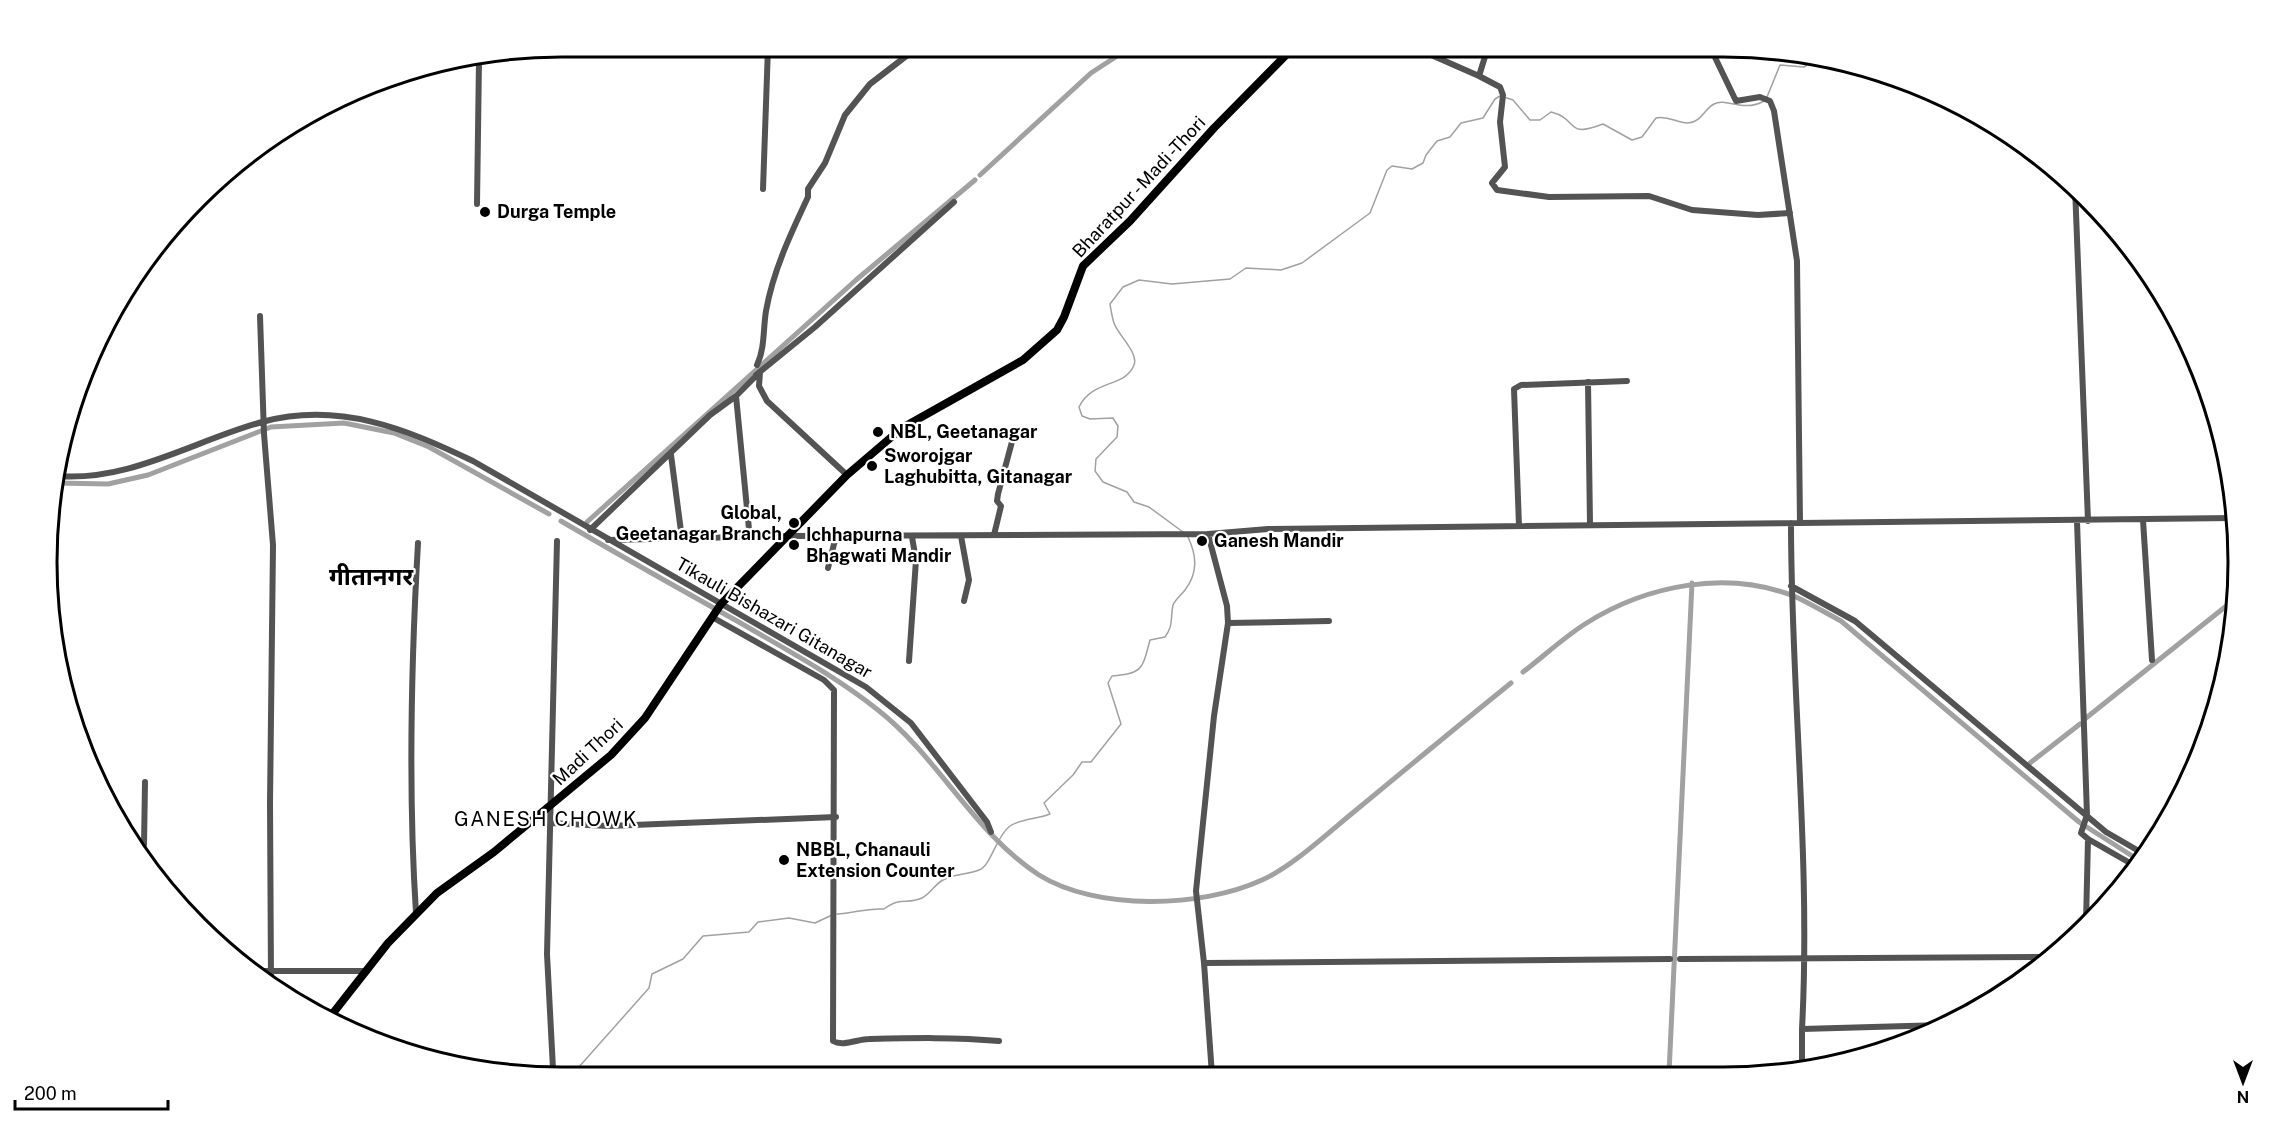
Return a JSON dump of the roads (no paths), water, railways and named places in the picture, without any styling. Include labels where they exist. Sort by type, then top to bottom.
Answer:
[{"type":"main road","name":"Bharatpur - Madi -Thori","points":[[720,605],[847,476],[902,428],[1023,360],[1057,330],[1083,266],[1130,221],[1214,128],[1283,57]]},
{"type":"main road","name":"Madi Thori","points":[[334,1012],[388,943],[437,893],[551,807],[611,755],[645,718],[720,605]]},
{"type":"street","points":[[763,189],[768,57]]},
{"type":"street","points":[[757,365],[761,356],[766,310],[787,242],[808,196],[808,189],[825,163],[845,115],[870,84],[904,57]]},
{"type":"street","points":[[1437,57],[1500,87],[1503,95],[1500,122],[1505,167],[1492,183],[1497,190],[1549,197],[1649,196],[1692,210],[1758,215],[1790,213]]},
{"type":"street","points":[[1479,76],[1485,57]]},
{"type":"street","points":[[1715,57],[1736,101],[1760,97],[1770,101],[1774,111],[1797,261],[1800,523]]},
{"type":"street","points":[[477,204],[479,64]]},
{"type":"street","points":[[2076,201],[2088,521]]},
{"type":"street","points":[[756,375],[815,327],[954,202]]},
{"type":"street","points":[[260,316],[263,423],[273,545],[271,975]]},
{"type":"street","points":[[590,530],[710,416],[736,396],[760,371],[759,386],[767,401],[847,476]]},
{"type":"street","points":[[1519,526],[1514,389],[1521,385],[1628,381]]},
{"type":"street","points":[[1588,382],[1590,524]]},
{"type":"street","points":[[736,396],[748,537]]},
{"type":"street","name":"Tikauli Bishazari Gitanagar","points":[[65,477],[81,478],[145,465],[263,423],[309,416],[360,418],[388,424],[416,434],[473,461],[866,687],[910,723],[987,822],[991,832]]},
{"type":"street","points":[[994,535],[1001,506],[997,501],[998,494],[1013,438]]},
{"type":"street","points":[[671,454],[682,539]]},
{"type":"street","points":[[608,540],[789,536],[1208,534],[1268,529],[1590,524],[2226,518]]},
{"type":"street","points":[[2143,520],[2152,660]]},
{"type":"street","points":[[2077,521],[2087,818],[2081,833],[2129,862]]},
{"type":"street","points":[[1791,523],[1791,600],[1797,690],[1806,960],[1802,1061]]},
{"type":"street","points":[[1208,534],[1227,606],[1228,623],[1214,716],[1197,899],[1211,1067]]},
{"type":"street","points":[[828,568],[836,536]]},
{"type":"street","points":[[961,536],[969,580],[964,601]]},
{"type":"street","points":[[909,661],[916,560],[912,537]]},
{"type":"street","points":[[554,1067],[547,954],[557,542]]},
{"type":"street","points":[[416,913],[412,847],[412,705],[418,543]]},
{"type":"street","points":[[1791,588],[1855,621],[2087,818],[2138,850]]},
{"type":"street","points":[[714,615],[824,680],[834,690],[836,1043],[942,1036],[999,1041]]},
{"type":"street","points":[[1228,623],[1329,621]]},
{"type":"street","points":[[144,845],[145,782]]},
{"type":"street","points":[[551,823],[608,826],[836,817]]},
{"type":"street","points":[[2086,913],[2088,839]]},
{"type":"street","points":[[1680,959],[2037,957]]},
{"type":"street","points":[[1204,963],[1670,959]]},
{"type":"street","points":[[266,971],[368,971]]},
{"type":"street","points":[[1802,1029],[1923,1026]]},
{"type":"waterway","points":[[980,175],[1091,73],[1116,57]]},
{"type":"waterway","points":[[1767,97],[1780,65],[1804,67],[1808,64]]},
{"type":"waterway","points":[[1183,532],[1149,507],[1134,502],[1127,492],[1103,482],[1095,471],[1096,459],[1117,437],[1118,426],[1113,418],[1090,419],[1082,416],[1079,407],[1092,392],[1130,372],[1135,360],[1116,328],[1110,304],[1123,287],[1139,280],[1172,284],[1230,279],[1246,268],[1281,270],[1302,263],[1370,213],[1387,170],[1392,166],[1412,169],[1423,163],[1437,141],[1450,137],[1461,123],[1483,118],[1495,99],[1500,96]]},
{"type":"waterway","points":[[1504,97],[1513,100],[1530,120],[1540,120],[1551,112],[1560,115],[1577,129],[1603,124],[1632,140],[1642,137],[1656,118],[1688,123],[1700,118],[1711,106],[1719,102],[1749,106],[1764,101]]},
{"type":"waterway","points":[[587,522],[856,280],[975,180]]},
{"type":"waterway","points":[[63,483],[108,484],[148,475],[271,427],[344,423],[394,433],[429,447],[549,514]]},
{"type":"waterway","points":[[561,521],[791,652],[861,697],[900,729],[975,817],[1016,858],[1039,875],[1063,887],[1119,900],[1149,902],[1210,896],[1237,889],[1274,874],[1310,848],[1511,683]]},
{"type":"waterway","points":[[837,914],[884,909],[895,903],[922,898],[947,878],[975,872],[983,867],[1010,826],[1050,814],[1044,803],[1073,775],[1082,762],[1091,762],[1121,724],[1108,683],[1112,676],[1130,673],[1140,668],[1150,640],[1165,637],[1168,633],[1173,605],[1189,584],[1194,571],[1193,551],[1188,537]]},
{"type":"waterway","points":[[1669,1067],[1692,583]]},
{"type":"waterway","points":[[1523,672],[1585,624],[1634,599],[1688,585],[1715,583],[1742,584],[1770,589],[1796,597],[1841,621],[2079,822],[2133,857]]},
{"type":"waterway","points":[[2086,718],[2226,606]]},
{"type":"waterway","points":[[2030,763],[2080,724]]},
{"type":"waterway","points":[[579,1067],[649,988],[652,974],[683,959],[703,936],[749,932],[758,922],[789,918],[815,923],[832,915]]},
{"type":"place","name":"Durga Temple","points":[[485,212]]},
{"type":"place","name":"NBL, Geetanagar","points":[[878,432]]},
{"type":"place","name":"Sworojgar Laghubitta, Gitanagar","points":[[872,466]]},
{"type":"place","name":"Global, Geetanagar Branch","points":[[794,523]]},
{"type":"place","name":"Ganesh Mandir","points":[[1202,541]]},
{"type":"place","name":"Ichhapurna Bhagwati Mandir","points":[[794,545]]},
{"type":"place","name":"NBBL, Chanauli Extension Counter","points":[[784,860]]},
{"type":"district","name":"गीतानगर","points":[[371,577]]},
{"type":"district","name":"GANESH CHOWK","points":[[546,819]]}]
